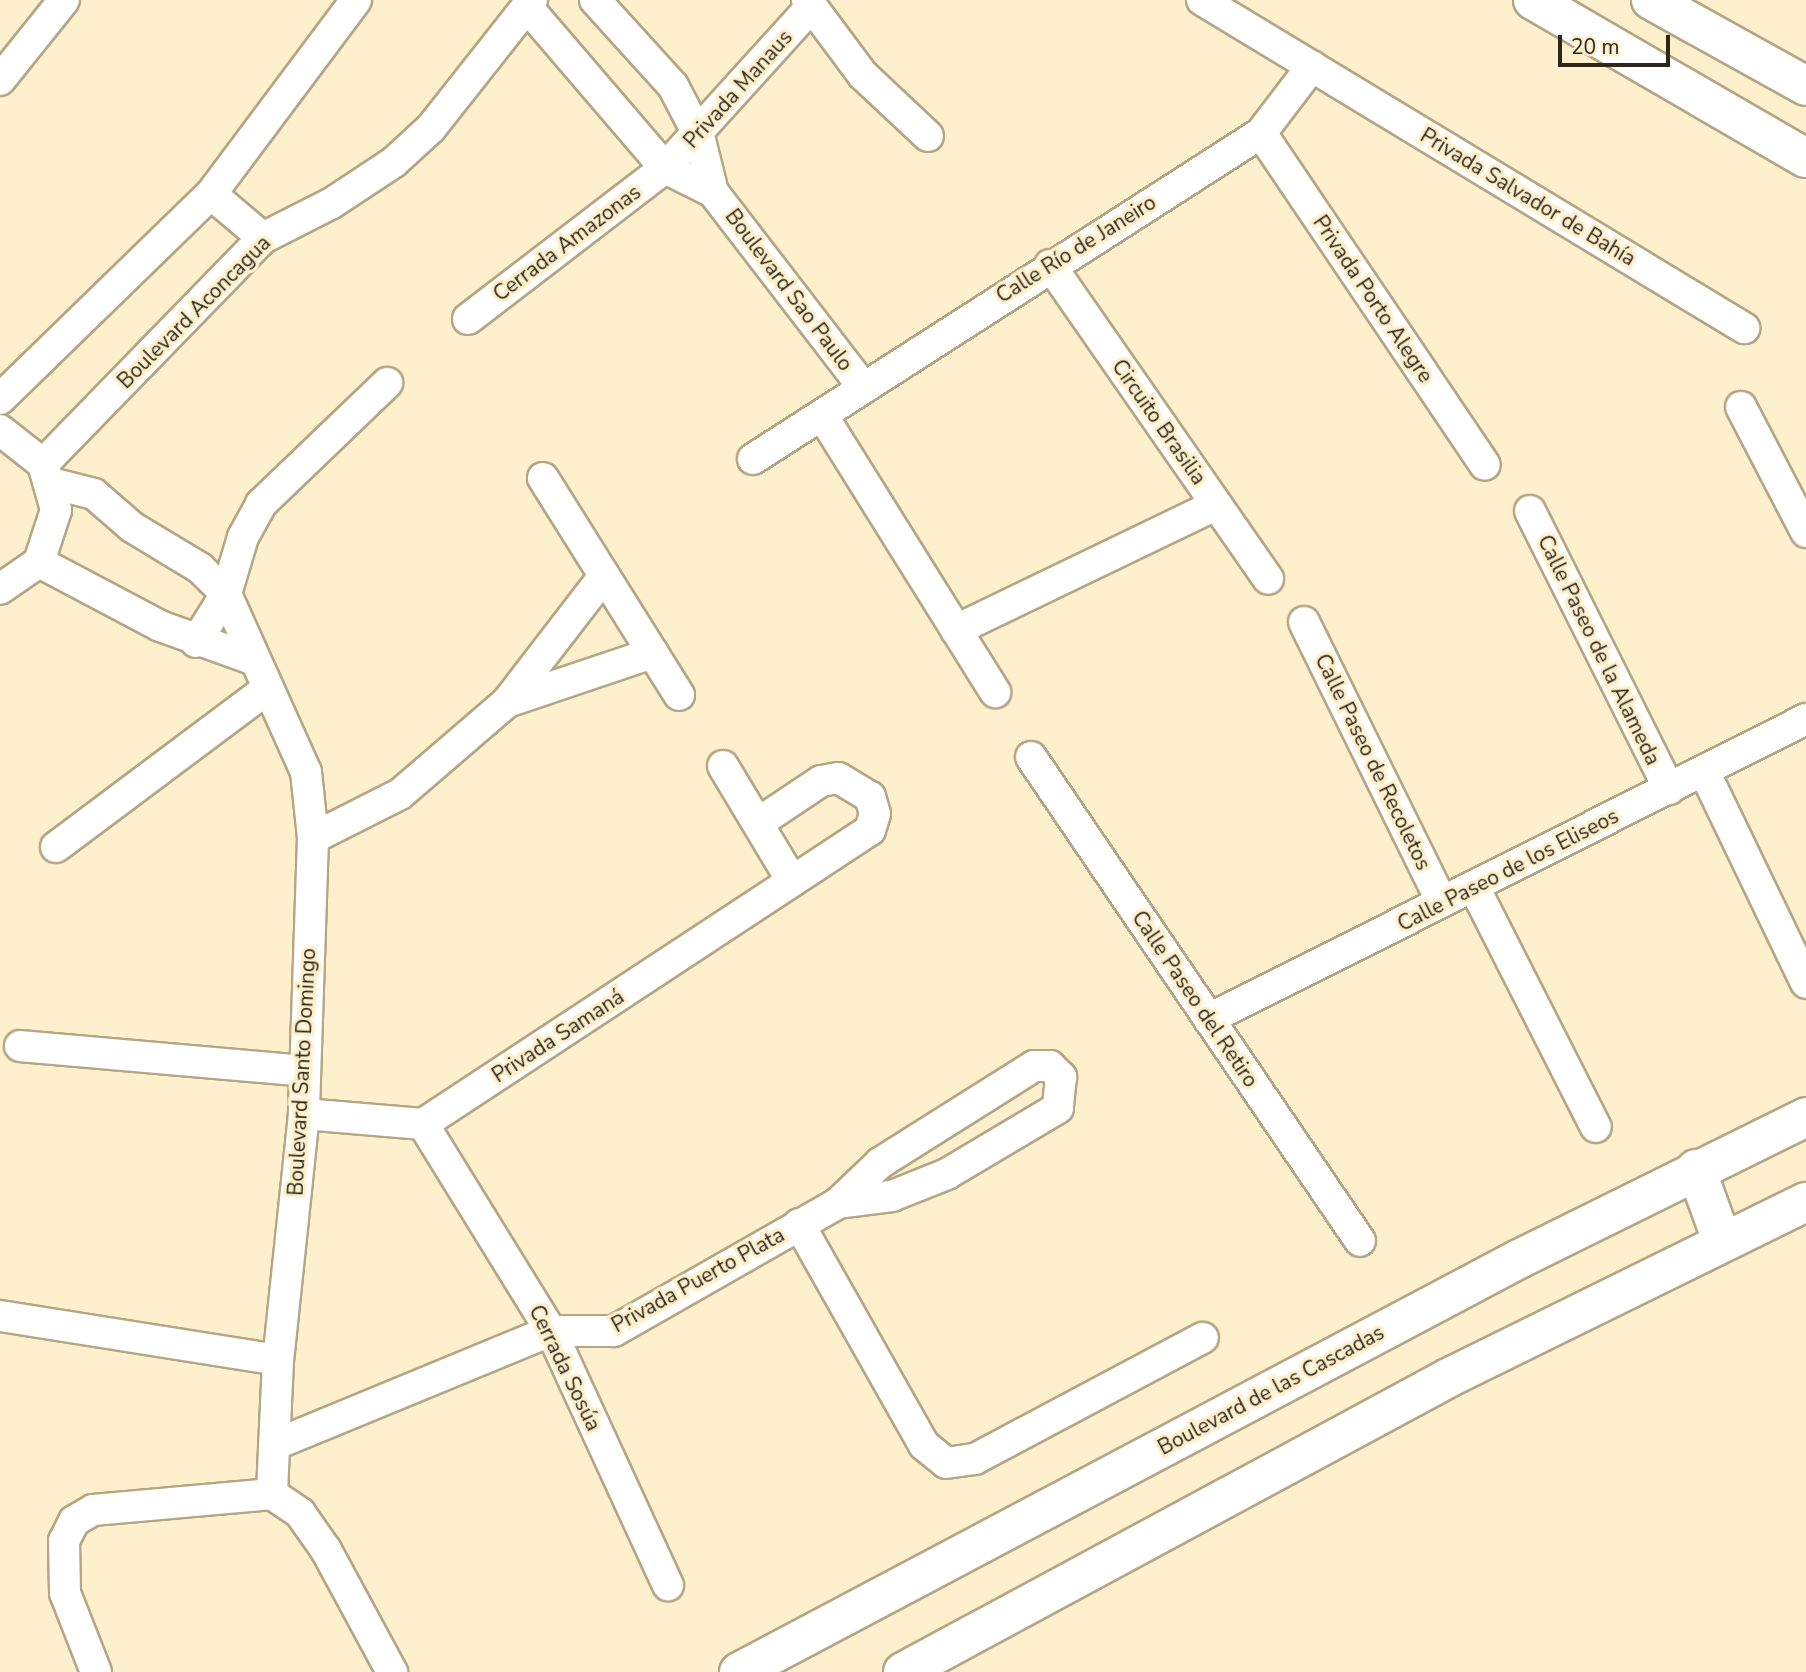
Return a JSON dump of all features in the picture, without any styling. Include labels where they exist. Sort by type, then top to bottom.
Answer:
[{"type":"main road","points":[[1533,0],[1806,158]]},
{"type":"main road","points":[[1651,0],[1806,86]]},
{"type":"main road","name":"Boulevard de las Cascadas","points":[[739,1672],[1696,1169],[1806,1117]]},
{"type":"main road","points":[[1696,1169],[1722,1241]]},
{"type":"main road","points":[[903,1672],[1448,1378],[1806,1202]]},
{"type":"street","points":[[0,80],[64,0]]},
{"type":"street","points":[[0,399],[211,194],[356,0]]},
{"type":"street","name":"Boulevard Sao Paulo","points":[[596,0],[673,86],[699,136],[713,191],[864,388]]},
{"type":"street","name":"Privada Salvador de Bahía","points":[[1202,0],[1744,328]]},
{"type":"street","name":"Boulevard Sao Paulo","points":[[530,4],[665,168],[713,191]]},
{"type":"street","name":"Boulevard Aconcagua","points":[[47,474],[263,238],[332,203],[394,162],[483,68],[530,4]]},
{"type":"street","name":"Privada Manaus","points":[[665,168],[699,136],[808,4],[863,75],[928,136]]},
{"type":"street","name":"Calle Río de Janeiro","points":[[753,459],[1050,265],[1261,133],[1312,66]]},
{"type":"street","name":"Privada Porto Alegre","points":[[1261,133],[1485,465]]},
{"type":"street","name":"Cerrada Amazonas","points":[[468,319],[665,168]]},
{"type":"street","points":[[211,194],[263,238]]},
{"type":"street","name":"Circuito Brasilia","points":[[1050,265],[1268,579]]},
{"type":"street","points":[[196,642],[226,594],[243,537],[261,504],[387,383]]},
{"type":"street","points":[[1741,407],[1806,532]]},
{"type":"street","points":[[822,415],[995,692]]},
{"type":"street","points":[[0,430],[24,444],[47,474],[56,510],[39,562],[0,589]]},
{"type":"street","name":"Boulevard Santo Domingo","points":[[47,474],[94,495],[132,527],[200,568],[226,594],[306,772],[313,838],[304,1114],[278,1360],[272,1494]]},
{"type":"street","points":[[543,478],[679,695]]},
{"type":"street","points":[[956,630],[1216,505]]},
{"type":"street","name":"Calle Paseo de la Alameda","points":[[1530,511],[1669,789]]},
{"type":"street","points":[[39,562],[196,642],[255,660]]},
{"type":"street","points":[[313,838],[400,794],[507,702],[604,576]]},
{"type":"street","name":"Calle Paseo de Recoletos","points":[[1304,622],[1442,902]]},
{"type":"street","points":[[507,702],[653,653]]},
{"type":"street","points":[[55,847],[267,689]]},
{"type":"street","name":"Calle Paseo de los Eliseos","points":[[1209,1019],[1806,719]]},
{"type":"street","name":"Calle Paseo del Retiro","points":[[1031,757],[1360,1241]]},
{"type":"street","points":[[723,766],[792,881]]},
{"type":"street","points":[[1704,771],[1806,983]]},
{"type":"street","name":"Privada Samaná","points":[[423,1124],[870,830],[875,814],[870,797],[857,784],[829,779],[758,823]]},
{"type":"street","points":[[1474,887],[1596,1127]]},
{"type":"street","points":[[20,1046],[304,1071]]},
{"type":"street","name":"Privada Puerto Plata","points":[[551,1331],[614,1331],[838,1203],[880,1163],[1034,1066],[1051,1066],[1061,1077],[1058,1108],[947,1174],[892,1196],[838,1203]]},
{"type":"street","points":[[304,1114],[423,1124]]},
{"type":"street","name":"Cerrada Sosúa","points":[[423,1124],[551,1331],[667,1585]]},
{"type":"street","points":[[799,1224],[924,1445],[946,1463],[975,1459],[1203,1338]]},
{"type":"street","points":[[0,1317],[278,1360]]},
{"type":"street","points":[[274,1445],[551,1331]]},
{"type":"street","points":[[96,1672],[79,1640],[65,1593],[64,1541],[74,1521],[93,1510],[272,1494],[300,1513],[327,1550],[392,1672]]}]
